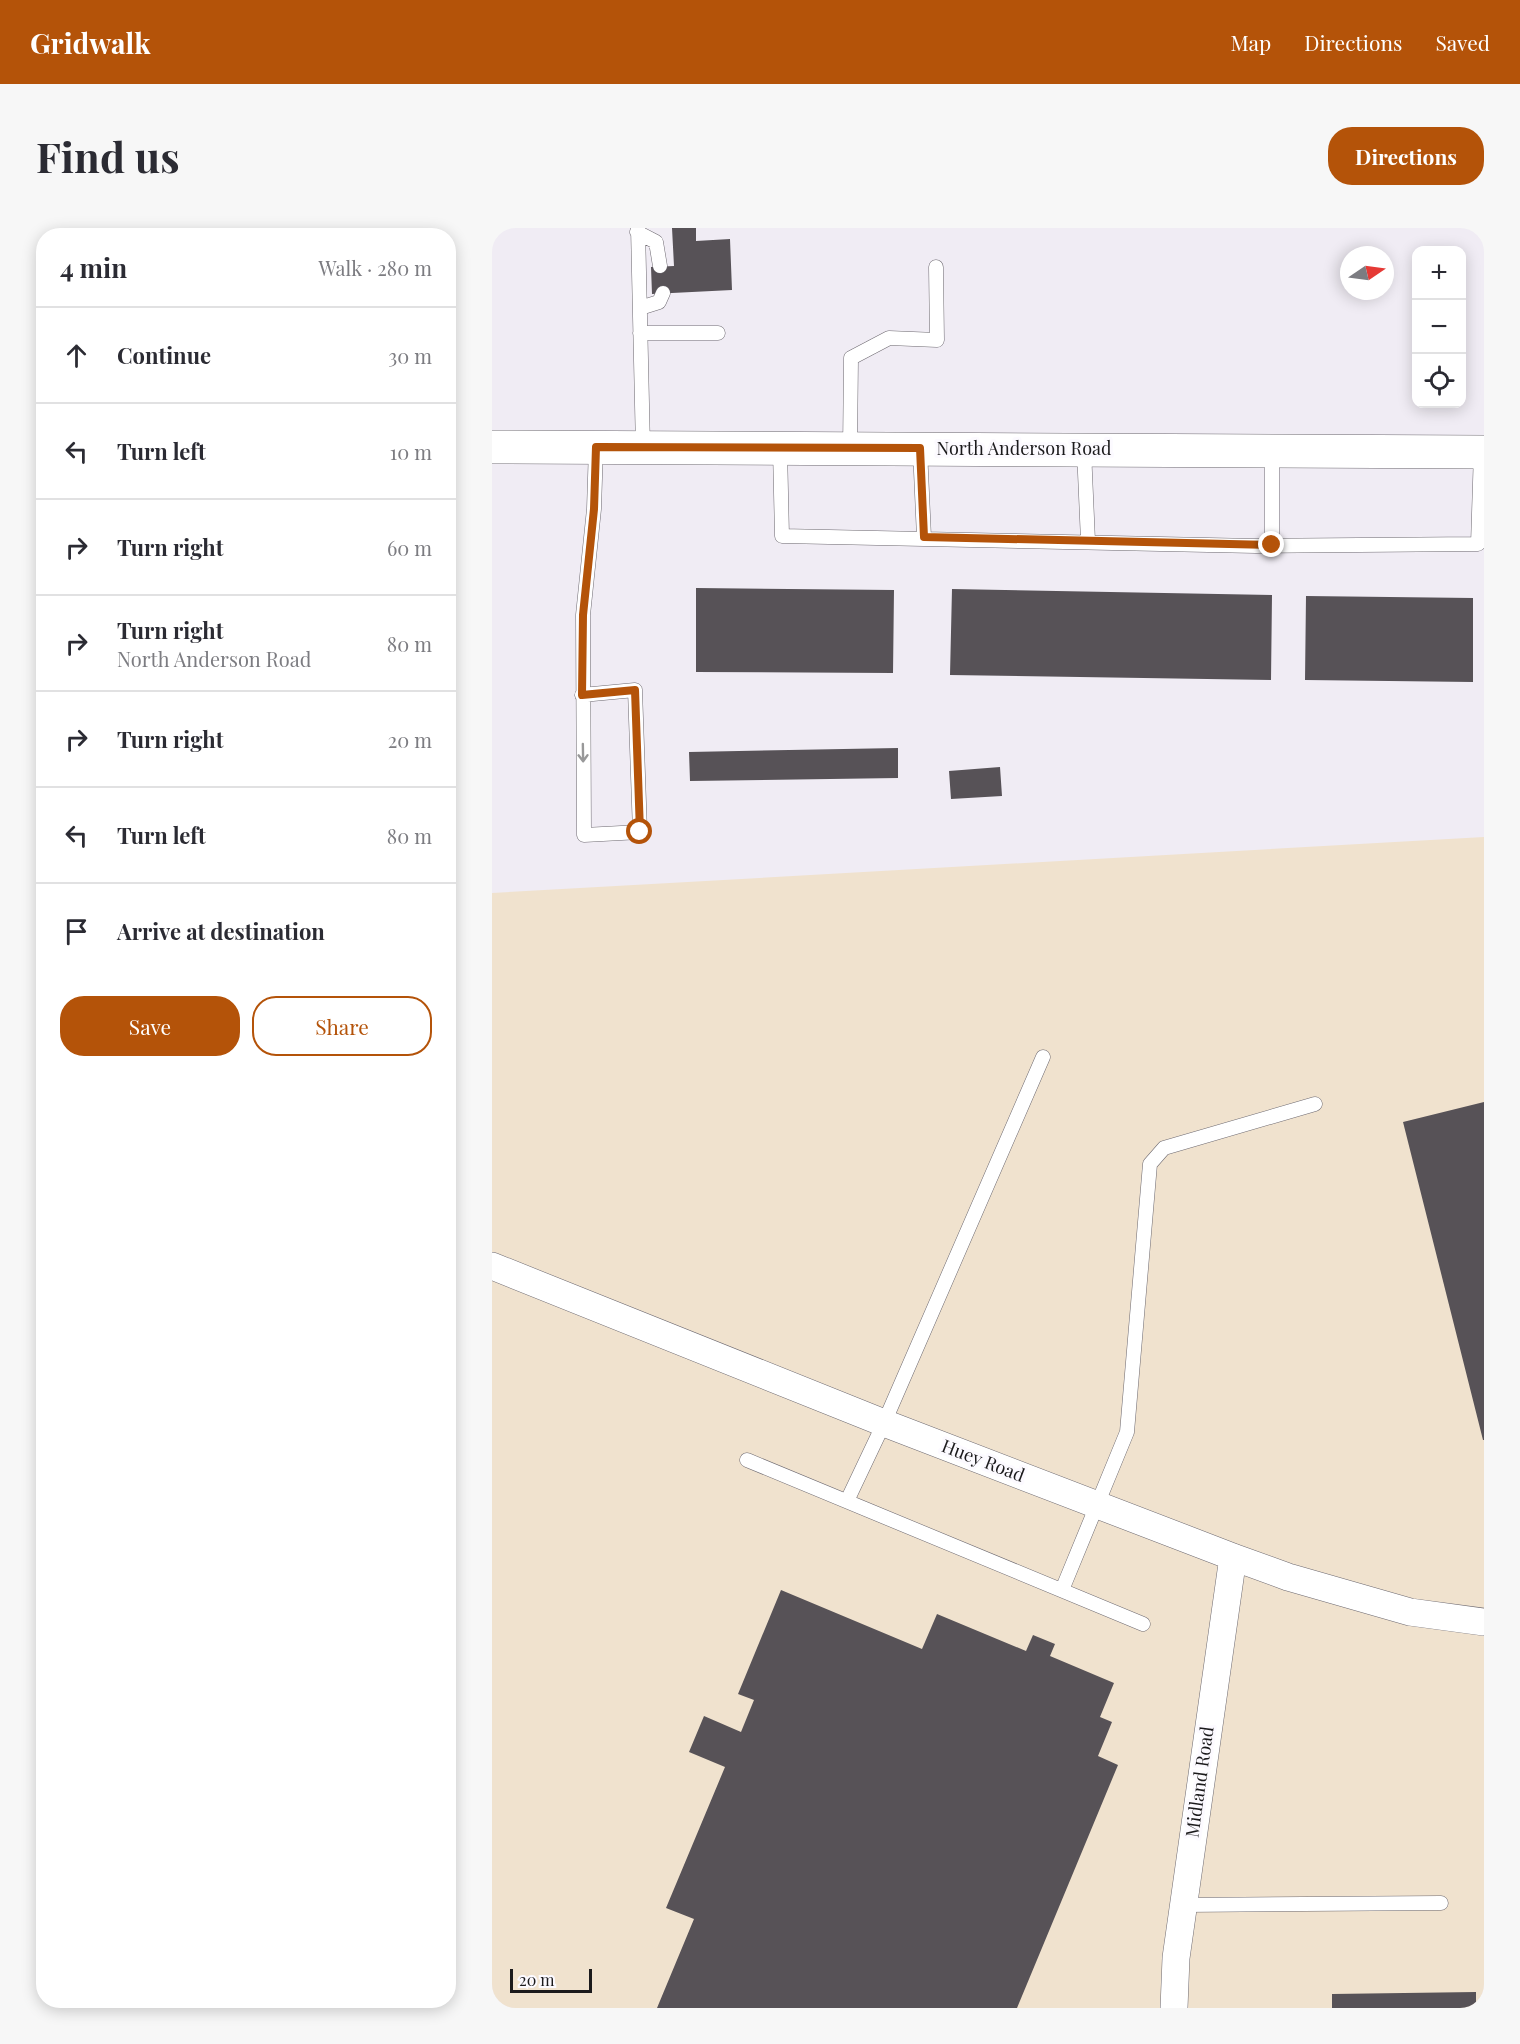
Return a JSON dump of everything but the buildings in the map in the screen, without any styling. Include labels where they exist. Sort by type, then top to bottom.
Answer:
[{"type":"main road","name":"North Anderson Road","points":[[492,447],[1482,452]]},
{"type":"street","name":"Huey Road","points":[[492,1266],[884,1423],[1288,1577],[1410,1612],[1484,1622]]},
{"type":"street","name":"Midland Road","points":[[1174,2008],[1176,1958],[1233,1557]]},
{"type":"lane","points":[[637,230],[656,242],[660,266]]},
{"type":"lane","points":[[637,230],[643,447]]},
{"type":"lane","points":[[850,450],[851,358],[890,338],[937,340],[936,267]]},
{"type":"lane","points":[[640,308],[659,302],[663,293]]},
{"type":"lane","points":[[640,333],[718,333]]},
{"type":"lane","points":[[582,695],[635,690],[640,832],[584,835],[582,695],[583,615],[594,509],[596,447]]},
{"type":"lane","points":[[920,448],[924,537]]},
{"type":"lane","points":[[780,449],[782,536],[1272,545],[1479,544],[1482,452]]},
{"type":"lane","points":[[1084,449],[1088,541]]},
{"type":"lane","points":[[1272,450],[1272,545]]},
{"type":"lane","points":[[847,1501],[884,1423],[1043,1056]]},
{"type":"lane","points":[[1062,1590],[1099,1505],[1127,1432],[1150,1164],[1164,1148],[1315,1104]]},
{"type":"lane","points":[[747,1460],[1143,1624]]},
{"type":"lane","points":[[1183,1905],[1441,1903]]},
{"type":"shaded area","points":[[1484,837],[1484,2008],[492,2008],[492,893]]},
{"type":"route","points":[[640,832],[635,690],[582,695],[583,615],[594,509],[596,447],[850,450],[920,448],[924,537],[1272,545]]}]
